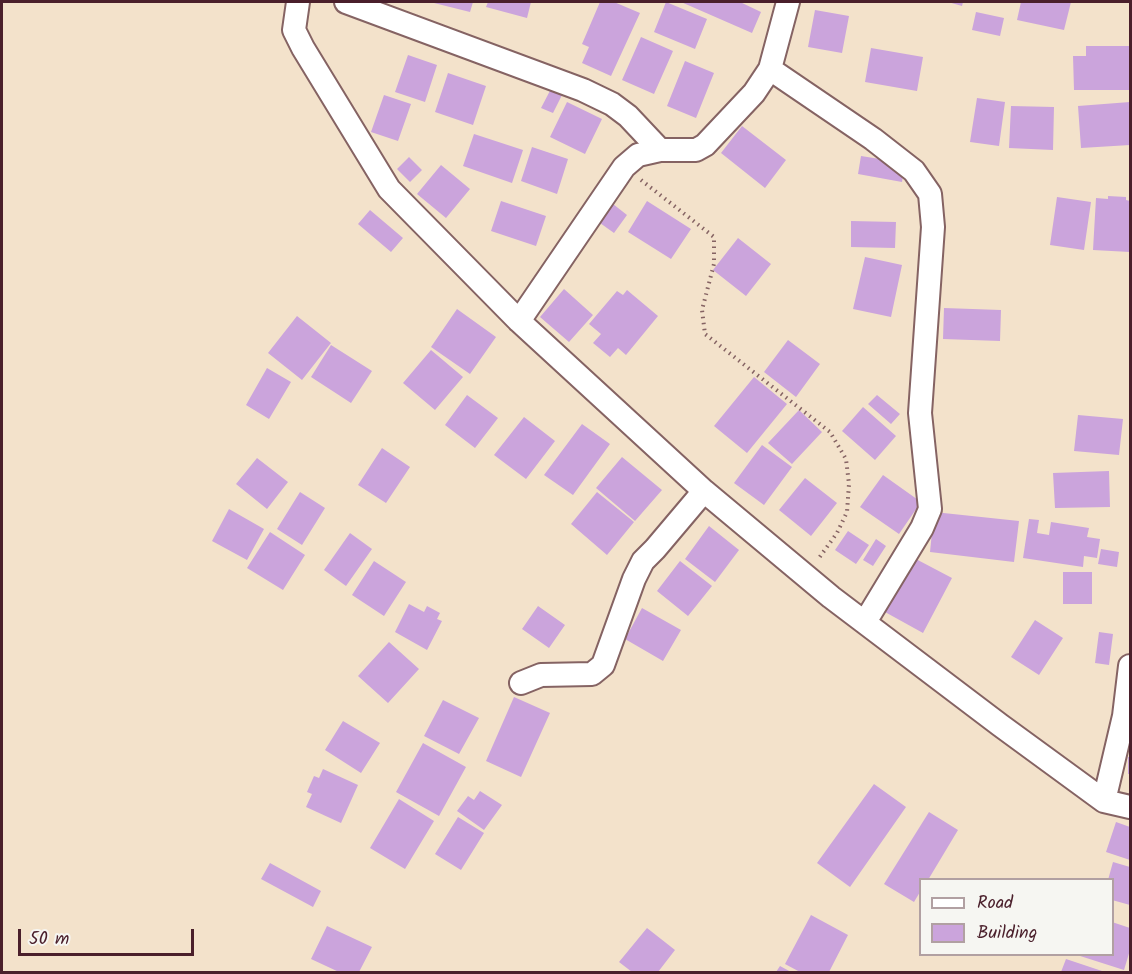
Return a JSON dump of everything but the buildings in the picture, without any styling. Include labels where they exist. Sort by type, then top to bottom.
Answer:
[{"type":"street","points":[[298,2],[294,30],[389,189],[519,321],[704,491],[806,576],[1000,725],[1104,801],[1131,807]]},
{"type":"street","points":[[346,2],[583,90],[612,104],[628,116],[660,150]]},
{"type":"street","points":[[519,321],[624,167],[638,155],[660,150],[696,150],[705,145],[754,93],[770,69],[788,2]]},
{"type":"street","points":[[770,69],[873,139],[914,171],[930,194],[933,227],[920,413],[930,509],[922,528],[865,622]]},
{"type":"street","points":[[521,683],[541,675],[592,674],[603,665],[634,579],[643,561],[704,491]]},
{"type":"street","points":[[1104,801],[1124,716],[1131,666]]},
{"type":"path","points":[[624,167],[714,237],[714,264],[702,310],[705,334],[830,432],[846,459],[849,484],[847,512],[837,533],[806,576]]}]
